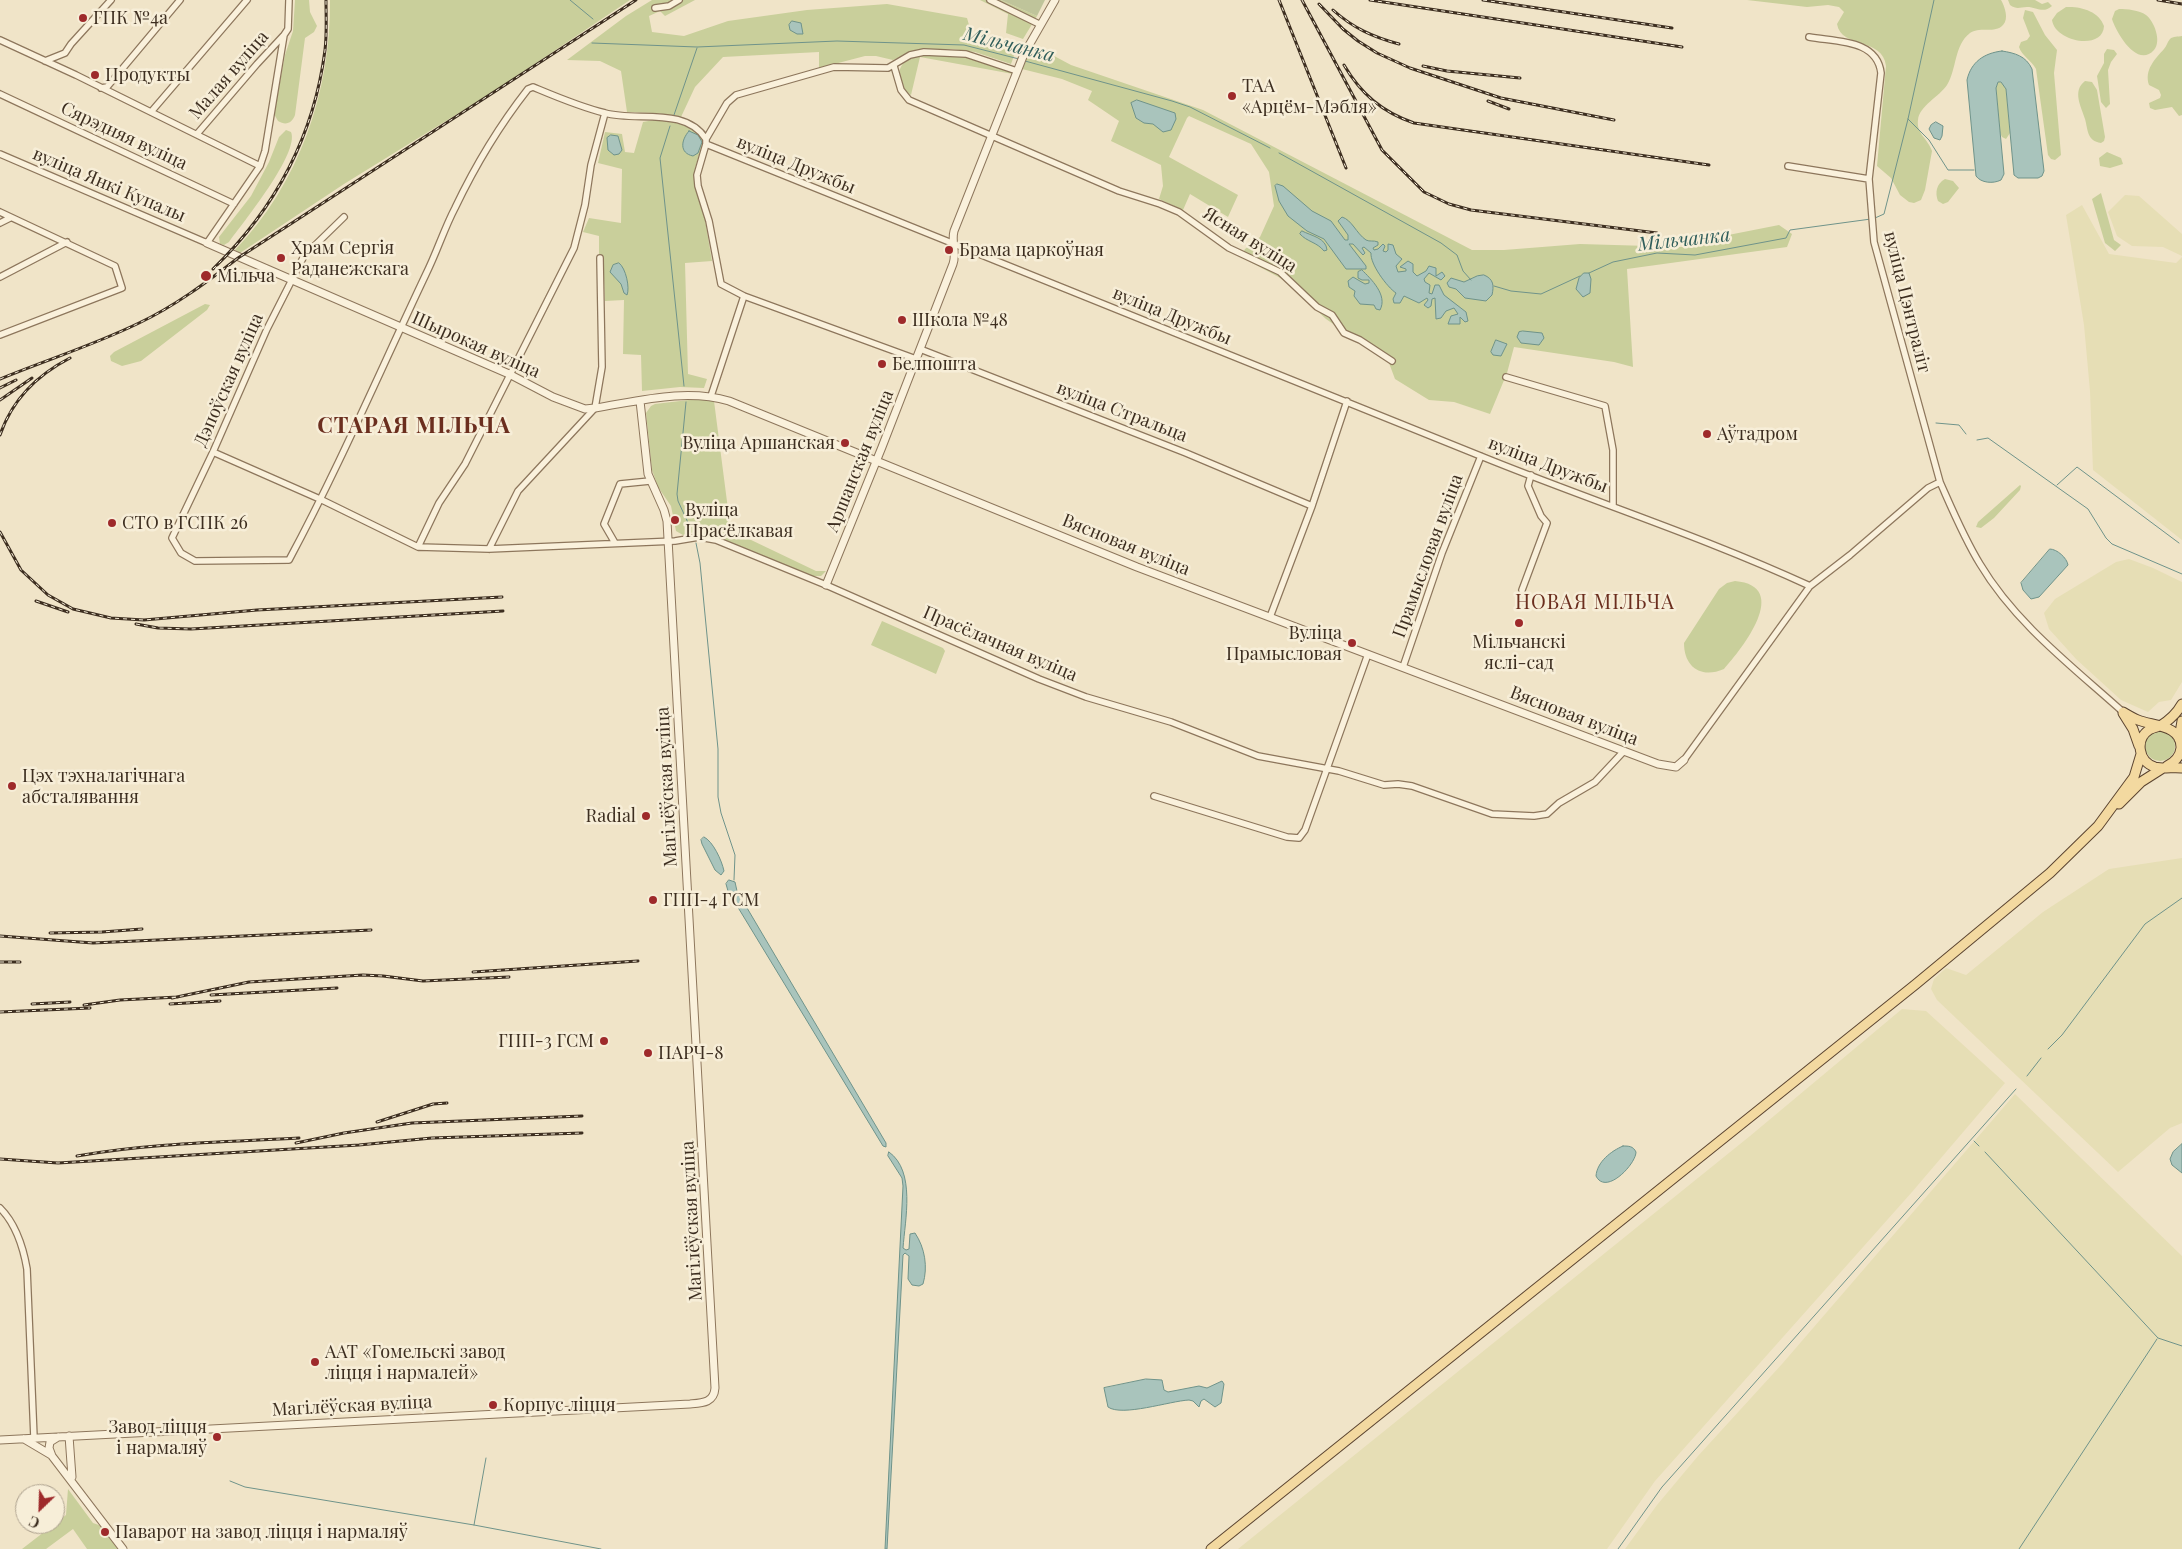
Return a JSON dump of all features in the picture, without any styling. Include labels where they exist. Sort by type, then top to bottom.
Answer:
[{"type":"main road","points":[[1212,1549],[1916,984],[2050,873],[2098,826],[2134,777],[2142,737],[2149,730],[2174,716],[2182,704]]},
{"type":"main road","points":[[2123,712],[2138,720],[2171,730],[2181,743]]},
{"type":"main road","points":[[2123,712],[2133,729],[2140,751],[2146,762],[2155,767],[2182,768]]},
{"type":"main road","points":[[2106,816],[2141,782],[2166,767],[2178,757],[2182,721]]},
{"type":"street","points":[[45,61],[66,53],[71,44],[111,0]]},
{"type":"street","points":[[101,88],[107,87],[180,0]]},
{"type":"street","points":[[151,112],[247,0]]},
{"type":"street","points":[[206,243],[260,166],[265,151],[284,35],[288,29],[289,0]]},
{"type":"street","points":[[655,8],[669,6],[679,0]]},
{"type":"street","points":[[990,0],[1040,24]]},
{"type":"street","name":"Аршанская вуліца","points":[[826,584],[954,260],[952,238],[954,230],[1024,54],[1055,0]]},
{"type":"street","name":"Малая вуліца","points":[[197,134],[284,35]]},
{"type":"street","name":"вуліца Цэнтраліт","points":[[1809,38],[1861,46],[1870,51],[1880,64],[1881,73],[1869,179],[1874,242],[1940,482],[1980,565],[2010,605],[2033,629],[2123,712]]},
{"type":"street","points":[[0,40],[260,166]]},
{"type":"street","points":[[916,359],[744,296],[720,284],[709,222],[697,180],[706,141],[724,108],[736,94],[834,67],[884,69],[894,66],[917,53],[953,52],[1018,69]]},
{"type":"street","name":"Ясная вуліца","points":[[894,66],[899,85],[909,100],[992,134],[1119,191],[1179,212],[1228,248],[1280,272],[1317,307],[1332,316],[1344,333],[1360,340],[1392,361]]},
{"type":"street","name":"вуліца Дружбы","points":[[400,327],[427,272],[455,207],[489,142],[528,89],[533,87],[569,102],[605,113],[676,120],[700,132],[706,141],[954,246],[1481,456],[1627,511],[1810,586]]},
{"type":"street","name":"Сярэдняя вуліца","points":[[0,94],[234,204]]},
{"type":"street","points":[[213,452],[322,500],[418,547],[440,504],[465,464],[574,248],[585,205],[591,165],[605,113]]},
{"type":"street","name":"вуліца Янкі Купалы","points":[[0,154],[206,243]]},
{"type":"street","points":[[1788,166],[1869,179]]},
{"type":"street","points":[[0,212],[115,266],[122,288],[0,335]]},
{"type":"street","name":"Дэпоўская вуліца","points":[[322,500],[289,560],[195,561],[181,553],[172,538],[304,256],[344,217]]},
{"type":"street","points":[[0,223],[10,218]]},
{"type":"street","points":[[0,277],[66,242]]},
{"type":"street","name":"Шырокая вуліца","points":[[206,243],[509,374],[571,404],[585,409],[595,408]]},
{"type":"street","points":[[489,550],[518,491],[595,408],[602,367],[600,258]]},
{"type":"street","points":[[711,396],[744,296]]},
{"type":"street","points":[[322,500],[400,327]]},
{"type":"street","name":"вуліца Стральца","points":[[920,349],[1186,453],[1312,506]]},
{"type":"street","points":[[1506,377],[1605,406],[1612,450],[1613,506]]},
{"type":"street","name":"Вясновая вуліца","points":[[595,408],[687,395],[711,396],[730,401],[1137,567],[1642,758],[1658,764],[1676,767],[1684,760]]},
{"type":"street","points":[[1270,617],[1312,506],[1347,401]]},
{"type":"street","name":"Магілёўская вуліца","points":[[0,1440],[690,1404],[706,1402],[714,1396],[716,1388],[668,541],[664,510],[650,481],[643,443],[640,402]]},
{"type":"street","name":"Прамысловая вуліца","points":[[1403,667],[1442,553],[1481,456]]},
{"type":"street","points":[[1522,590],[1547,523],[1541,516],[1528,486],[1531,475]]},
{"type":"street","points":[[615,543],[604,524],[620,484],[650,481]]},
{"type":"street","points":[[1684,760],[1810,586],[1850,555],[1928,488],[1940,482]]},
{"type":"street","name":"Прасёлачная вуліца","points":[[418,547],[489,550],[668,541],[690,537],[709,538],[826,584],[1054,685],[1172,722],[1258,756],[1339,772],[1384,785],[1412,786],[1492,814],[1534,816],[1547,814],[1559,803],[1595,782],[1624,751]]},
{"type":"street","points":[[1154,796],[1287,837],[1299,838],[1305,830],[1351,706],[1368,654]]},
{"type":"street","points":[[0,1208],[14,1227],[24,1253],[27,1269],[34,1438]]},
{"type":"street","points":[[69,1436],[70,1470],[76,1485]]},
{"type":"street","points":[[58,1437],[50,1442],[49,1448],[54,1458],[124,1549]]},
{"type":"street","points":[[23,1439],[54,1458],[63,1460],[70,1451]]},
{"type":"shaded area","points":[[2125,195],[2139,196],[2182,234],[2182,256],[2163,247],[2132,246],[2117,236],[2108,212]]},
{"type":"shaded area","points":[[2082,205],[2109,254],[2176,263],[2182,257],[2182,540],[2093,470],[2090,391],[2084,325],[2066,215]]},
{"type":"shaded area","points":[[2129,559],[2182,582],[2182,682],[2171,700],[2159,702],[2148,712],[2121,700],[2076,659],[2049,629],[2044,613],[2055,599],[2116,562]]},
{"type":"shaded area","points":[[2182,858],[2182,1123],[2170,1128],[2118,1172],[1937,1000],[1931,989],[1934,979],[1946,968],[1966,975],[2043,912],[2109,869]]},
{"type":"shaded area","points":[[1902,1009],[1926,1011],[2005,1083],[1912,1192],[1655,1481],[1607,1549],[1238,1549],[1750,1136]]},
{"type":"shaded area","points":[[2015,1094],[2182,1256],[2182,1549],[1625,1549],[1657,1505],[1698,1456],[1782,1364]]},
{"type":"green space","points":[[295,0],[309,0],[310,12],[317,26],[314,32],[305,38],[295,115],[290,122],[284,123],[278,121],[274,114],[285,55],[293,31]]},
{"type":"green space","points":[[330,0],[630,0],[496,90],[344,184],[240,253],[235,250],[277,196],[307,134],[325,68]]},
{"type":"green space","points":[[652,0],[695,0],[665,16],[660,11],[649,16],[652,32],[684,36],[728,21],[807,10],[887,4],[967,18],[973,39],[1015,53],[1011,64],[975,52],[952,49],[915,50],[893,60],[876,56],[865,56],[819,68],[819,52],[723,57],[695,87],[681,117],[656,113],[627,112],[621,71],[600,61],[567,60],[626,16]]},
{"type":"green space","points":[[980,0],[1001,0],[1037,16],[1023,39],[1006,33],[1008,14]]},
{"type":"green space","points":[[1001,0],[1045,0],[1037,16]]},
{"type":"green space","points":[[1747,0],[2001,0],[2006,13],[2006,20],[2003,25],[1996,29],[1974,31],[1965,38],[1958,51],[1953,72],[1947,85],[1919,115],[1918,125],[1920,132],[1932,151],[1925,190],[1921,200],[1914,203],[1909,202],[1900,195],[1891,178],[1877,166],[1886,66],[1883,57],[1878,51],[1853,41],[1840,32],[1837,24],[1844,12],[1839,7],[1828,5],[1807,7]]},
{"type":"green space","points":[[2008,0],[2035,0],[2042,4],[2048,2],[2052,6],[2046,10],[2027,7],[2017,8],[2012,7]]},
{"type":"green space","points":[[2066,7],[2077,7],[2093,13],[2102,21],[2104,26],[2102,34],[2096,39],[2079,41],[2061,34],[2055,28],[2052,20],[2057,13]]},
{"type":"green space","points":[[2119,9],[2143,13],[2149,18],[2154,26],[2157,37],[2154,50],[2147,55],[2141,55],[2134,52],[2128,46],[2112,19],[2115,11]]},
{"type":"green space","points":[[2025,10],[2033,12],[2045,35],[2057,50],[2054,73],[2061,155],[2055,160],[2051,159],[2048,155],[2036,69],[2019,47],[2021,42],[2027,40],[2030,36],[2023,18]]},
{"type":"green space","points":[[2182,36],[2182,115],[2179,116],[2172,107],[2155,110],[2150,108],[2149,103],[2160,98],[2161,95],[2159,90],[2149,85],[2148,74],[2151,65],[2170,39]]},
{"type":"green space","points":[[1034,49],[1041,49],[1071,65],[1203,110],[1472,250],[1504,250],[1580,244],[1683,247],[1708,239],[1779,225],[1792,234],[1787,247],[1627,269],[1633,367],[1614,362],[1514,347],[1507,373],[1490,414],[1454,402],[1429,400],[1395,379],[1389,363],[1326,319],[1286,281],[1241,257],[1245,249],[1260,237],[1274,206],[1269,172],[1251,144],[1189,116],[1169,157],[1238,195],[1228,217],[1190,194],[1183,210],[1159,199],[1163,186],[1161,165],[1111,141],[1119,121],[1088,100],[1092,91],[1062,79],[1022,69],[1029,53]]},
{"type":"green space","points":[[2107,49],[2114,50],[2117,54],[2108,70],[2110,104],[2106,108],[2101,102],[2097,76],[2104,63],[2104,54]]},
{"type":"green space","points":[[932,54],[963,56],[1011,71],[1013,74],[920,57],[911,95],[903,89],[899,75],[900,69],[911,58]]},
{"type":"green space","points":[[2085,81],[2092,82],[2097,90],[2105,137],[2101,143],[2093,140],[2089,134],[2080,104],[2079,89]]},
{"type":"green space","points":[[1998,82],[2003,83],[2006,89],[2010,133],[2006,139],[2000,133],[1996,88]]},
{"type":"green space","points":[[659,119],[690,128],[696,132],[703,142],[695,168],[694,180],[705,220],[712,261],[685,263],[688,374],[707,379],[704,388],[680,387],[642,391],[641,355],[623,354],[624,300],[605,301],[603,256],[599,255],[599,236],[583,232],[589,218],[621,223],[622,169],[598,163],[605,132],[622,134],[625,152],[634,153],[643,122]]},
{"type":"green space","points":[[286,130],[291,132],[291,142],[287,156],[279,171],[257,205],[229,242],[224,245],[220,244],[219,237],[251,196],[269,162],[279,137]]},
{"type":"green space","points":[[2107,152],[2121,158],[2123,164],[2110,168],[2100,166],[2099,158]]},
{"type":"green space","points":[[1945,179],[1953,181],[1959,188],[1948,202],[1943,204],[1938,201],[1937,192],[1938,186]]},
{"type":"green space","points":[[2101,193],[2114,240],[2121,245],[2115,251],[2105,243],[2092,199]]},
{"type":"green space","points":[[205,304],[210,305],[207,310],[141,361],[122,366],[111,361],[110,356],[114,352]]},
{"type":"green space","points":[[697,399],[714,401],[729,517],[726,528],[816,571],[826,571],[821,576],[812,576],[711,535],[694,532],[683,535],[676,531],[671,506],[658,487],[652,470],[646,413],[655,404]]},
{"type":"green space","points":[[2020,485],[2020,490],[1994,518],[1981,528],[1976,527],[1978,522]]},
{"type":"green space","points":[[1735,581],[1752,585],[1760,594],[1761,606],[1758,619],[1741,648],[1724,669],[1708,673],[1695,669],[1687,659],[1684,643],[1719,589],[1727,583]]},
{"type":"green space","points":[[882,621],[943,648],[945,651],[936,674],[871,645]]},
{"type":"green space","points":[[2160,731],[2171,735],[2175,746],[2171,757],[2160,761],[2149,757],[2145,746],[2149,735]]},
{"type":"green space","points":[[68,1489],[93,1523],[99,1525],[118,1549],[87,1549],[73,1529],[46,1549],[22,1549],[41,1534],[65,1534]]},
{"type":"water","points":[[792,21],[801,23],[803,34],[797,34],[790,30],[789,25]]},
{"type":"water","points":[[2002,51],[2020,56],[2027,61],[2032,69],[2044,171],[2042,176],[2038,178],[2018,178],[2014,175],[2006,89],[2001,82],[1998,82],[1996,88],[2004,174],[2001,180],[1991,182],[1981,180],[1976,176],[1967,80],[1975,63],[1984,56]]},
{"type":"water","points":[[1137,100],[1175,113],[1176,119],[1171,130],[1163,132],[1153,124],[1144,123],[1136,118],[1131,103]]},
{"type":"water","points":[[1936,122],[1943,126],[1940,140],[1934,138],[1929,129]]},
{"type":"water","points":[[689,131],[698,135],[702,142],[698,153],[693,156],[683,149],[684,138]]},
{"type":"water","points":[[611,135],[618,136],[622,150],[619,154],[614,155],[608,150],[607,138]]},
{"type":"water","points":[[1277,184],[1283,186],[1312,211],[1331,221],[1345,240],[1348,240],[1348,235],[1338,221],[1342,217],[1349,221],[1366,240],[1378,242],[1378,245],[1373,248],[1374,250],[1383,244],[1385,246],[1383,251],[1386,252],[1388,244],[1393,245],[1396,254],[1402,259],[1396,266],[1398,272],[1406,271],[1406,269],[1400,267],[1408,261],[1413,264],[1413,272],[1417,276],[1426,271],[1429,266],[1436,268],[1436,276],[1442,272],[1445,276],[1441,280],[1429,273],[1424,279],[1430,285],[1429,293],[1432,294],[1435,285],[1439,285],[1444,295],[1466,312],[1468,321],[1465,322],[1460,317],[1460,324],[1448,324],[1451,316],[1458,314],[1454,308],[1446,311],[1441,318],[1436,319],[1435,298],[1432,299],[1431,306],[1428,308],[1424,305],[1428,300],[1427,298],[1419,303],[1404,296],[1400,303],[1394,303],[1393,299],[1396,293],[1380,275],[1373,263],[1371,253],[1364,247],[1362,248],[1365,253],[1363,255],[1353,244],[1349,244],[1366,266],[1366,269],[1346,269],[1324,239],[1307,231],[1288,216],[1279,201],[1275,186]]},
{"type":"water","points":[[1302,231],[1321,240],[1327,250],[1324,251],[1303,237],[1300,234]]},
{"type":"water","points":[[619,263],[624,269],[627,278],[627,295],[624,293],[621,284],[610,272],[613,265]]},
{"type":"water","points":[[1362,270],[1380,293],[1382,304],[1380,310],[1376,309],[1374,305],[1360,304],[1354,296],[1355,291],[1349,287],[1348,281],[1353,277],[1365,284],[1369,283],[1369,280],[1358,278],[1358,272]]},
{"type":"water","points":[[1584,273],[1589,273],[1591,279],[1590,293],[1583,297],[1576,289],[1579,278]]},
{"type":"water","points":[[1484,275],[1490,279],[1493,286],[1492,295],[1486,301],[1465,298],[1456,289],[1449,287],[1447,283],[1451,278],[1464,282]]},
{"type":"water","points":[[1519,332],[1542,333],[1544,338],[1539,345],[1521,343],[1517,337]]},
{"type":"water","points":[[1496,340],[1507,344],[1501,356],[1493,355],[1491,352]]},
{"type":"water","points":[[2050,549],[2061,554],[2068,565],[2039,597],[2031,599],[2023,590],[2021,583]]},
{"type":"water","points":[[704,837],[714,847],[719,857],[724,871],[721,875],[715,870],[702,844],[701,840]]},
{"type":"water","points":[[729,880],[735,882],[737,891],[886,1143],[886,1147],[883,1146],[728,891],[726,884]]},
{"type":"water","points":[[2182,1144],[2182,1173],[2172,1165],[2170,1159],[2173,1152]]},
{"type":"water","points":[[1623,1146],[1631,1147],[1636,1152],[1631,1164],[1620,1176],[1613,1180],[1601,1181],[1596,1176],[1599,1166],[1609,1154]]},
{"type":"water","points":[[889,1152],[897,1160],[903,1171],[906,1183],[907,1210],[903,1248],[909,1249],[910,1234],[915,1233],[923,1251],[925,1271],[923,1284],[919,1286],[912,1285],[908,1279],[909,1256],[905,1253],[903,1255],[887,1549],[885,1549],[903,1186],[902,1178],[888,1156]]},
{"type":"water","points":[[1146,1379],[1162,1380],[1164,1390],[1168,1392],[1199,1386],[1207,1388],[1222,1381],[1224,1384],[1221,1403],[1215,1407],[1204,1399],[1199,1407],[1189,1400],[1124,1410],[1115,1410],[1108,1407],[1104,1388]]},
{"type":"waterway","points":[[570,0],[593,19]]},
{"type":"waterway","name":"Мільчанка","points":[[1875,218],[1884,214],[1908,119],[1934,0]]},
{"type":"waterway","name":"Мільчанка","points":[[592,43],[697,47],[837,41],[964,45],[1019,59]]},
{"type":"waterway","points":[[674,115],[697,48]]},
{"type":"waterway","name":"Мільчанка","points":[[1025,61],[1190,107],[1270,148]]},
{"type":"waterway","points":[[1908,119],[1929,140],[1948,170],[1974,170]]},
{"type":"waterway","points":[[670,126],[660,158],[684,386]]},
{"type":"waterway","name":"Мільчанка","points":[[1279,153],[1441,243],[1457,255],[1463,271],[1471,280]]},
{"type":"waterway","name":"Мільчанка","points":[[1589,273],[1613,262],[1657,253],[1695,255],[1786,238],[1790,230],[1871,219]]},
{"type":"waterway","name":"Мільчанка","points":[[1494,286],[1511,291],[1541,294],[1580,276]]},
{"type":"waterway","points":[[686,402],[677,494],[678,501],[690,527]]},
{"type":"waterway","points":[[1936,423],[1959,425],[1966,434]]},
{"type":"waterway","points":[[1977,440],[1988,438],[2088,509],[2106,538],[2112,544],[2182,574]]},
{"type":"waterway","points":[[2057,485],[2077,467],[2179,543]]},
{"type":"waterway","points":[[696,543],[700,563],[718,749],[718,797],[721,813],[735,855],[734,880]]},
{"type":"waterway","points":[[2048,1049],[2062,1035],[2145,924],[2182,898]]},
{"type":"waterway","points":[[2027,1076],[2041,1058]]},
{"type":"waterway","points":[[1618,1549],[1662,1487],[2016,1089]]},
{"type":"waterway","points":[[1974,1141],[1979,1146]]},
{"type":"waterway","points":[[1985,1152],[2158,1338],[2182,1346]]},
{"type":"waterway","points":[[2019,1549],[2157,1339]]},
{"type":"waterway","points":[[474,1525],[486,1458]]},
{"type":"waterway","points":[[230,1481],[245,1487],[474,1525],[601,1549]]},
{"type":"railway","points":[[213,269],[255,222],[273,196],[301,141],[312,112],[320,82],[326,44],[326,0]]},
{"type":"railway","points":[[0,379],[105,338],[165,309],[203,285],[238,258],[636,0]]},
{"type":"railway","points":[[1279,0],[1346,168]]},
{"type":"railway","points":[[1302,0],[1382,150],[1424,192],[1449,204],[1471,210],[1657,233]]},
{"type":"railway","points":[[1370,0],[1682,47]]},
{"type":"railway","points":[[1483,0],[1672,28]]},
{"type":"railway","points":[[2158,0],[2182,4]]},
{"type":"railway","points":[[1319,4],[1343,29],[1358,41],[1377,53],[1410,68],[1501,98],[1614,120]]},
{"type":"railway","points":[[1333,10],[1348,22],[1364,31],[1399,44]]},
{"type":"railway","points":[[1344,65],[1358,85],[1373,101],[1403,119],[1414,123],[1709,165]]},
{"type":"railway","points":[[1423,66],[1447,71],[1520,78]]},
{"type":"railway","points":[[1488,101],[1509,109]]},
{"type":"railway","points":[[0,435],[11,411],[27,390],[47,372],[70,358]]},
{"type":"railway","points":[[0,400],[32,378]]},
{"type":"railway","points":[[0,388],[16,380]]},
{"type":"railway","points":[[0,532],[21,570],[48,595],[73,609],[111,618],[144,620],[257,610],[502,597]]},
{"type":"railway","points":[[36,601],[68,612]]},
{"type":"railway","points":[[136,624],[158,628],[191,629],[503,611]]},
{"type":"railway","points":[[50,933],[142,929]]},
{"type":"railway","points":[[0,936],[93,943],[371,930]]},
{"type":"railway","points":[[473,972],[638,961]]},
{"type":"railway","points":[[0,962],[20,962]]},
{"type":"railway","points":[[172,998],[249,982],[363,975],[423,981],[509,977]]},
{"type":"railway","points":[[211,995],[337,988]]},
{"type":"railway","points":[[84,1005],[120,1000],[178,997]]},
{"type":"railway","points":[[170,1004],[220,1001]]},
{"type":"railway","points":[[32,1004],[70,1002]]},
{"type":"railway","points":[[0,1012],[90,1008]]},
{"type":"railway","points":[[377,1122],[433,1104],[447,1103]]},
{"type":"railway","points":[[296,1143],[344,1133],[412,1123],[582,1116]]},
{"type":"railway","points":[[0,1159],[58,1163],[359,1145],[432,1138],[582,1133]]},
{"type":"railway","points":[[77,1156],[132,1148],[299,1138]]},
{"type":"place","name":"ГПК №4а","points":[[83,18]]},
{"type":"place","name":"Продукты","points":[[95,75]]},
{"type":"place","name":"ТАА «Арцём-Мэбля»","points":[[1232,96]]},
{"type":"place","name":"Брама царкоўная","points":[[949,250]]},
{"type":"place","name":"Храм Сергія Раданежскага","points":[[281,258]]},
{"type":"place","name":"Мільча","points":[[206,276]]},
{"type":"place","name":"Школа №48","points":[[902,320]]},
{"type":"place","name":"Белпошта","points":[[882,364]]},
{"type":"place","name":"Аўтадром","points":[[1707,434]]},
{"type":"place","name":"Вуліца Аршанская","points":[[845,443]]},
{"type":"place","name":"Вуліца Прасёлкавая","points":[[675,520]]},
{"type":"place","name":"СТО в ГСПК 26","points":[[112,523]]},
{"type":"place","name":"Мільчанскі яслі-сад","points":[[1519,623]]},
{"type":"place","name":"Вуліца Прамысловая","points":[[1352,643]]},
{"type":"place","name":"Цэх тэхналагічнага абсталявання","points":[[12,786]]},
{"type":"place","name":"Radial","points":[[646,816]]},
{"type":"place","name":"ГПП-4 ГСМ","points":[[653,900]]},
{"type":"place","name":"ГПП-3 ГСМ","points":[[604,1041]]},
{"type":"place","name":"ПАРЧ-8","points":[[648,1053]]},
{"type":"place","name":"ААТ «Гомельскі завод ліцця і нармалей»","points":[[315,1362]]},
{"type":"place","name":"Корпус ліцця","points":[[493,1405]]},
{"type":"place","name":"Завод ліцця і нармаляў","points":[[217,1437]]},
{"type":"place","name":"Паварот на завод ліцця і нармаляў","points":[[105,1532]]},
{"type":"district","name":"СТАРАЯ МІЛЬЧА","points":[[414,426]]},
{"type":"district","name":"НОВАЯ МІЛЬЧА","points":[[1595,603]]}]
